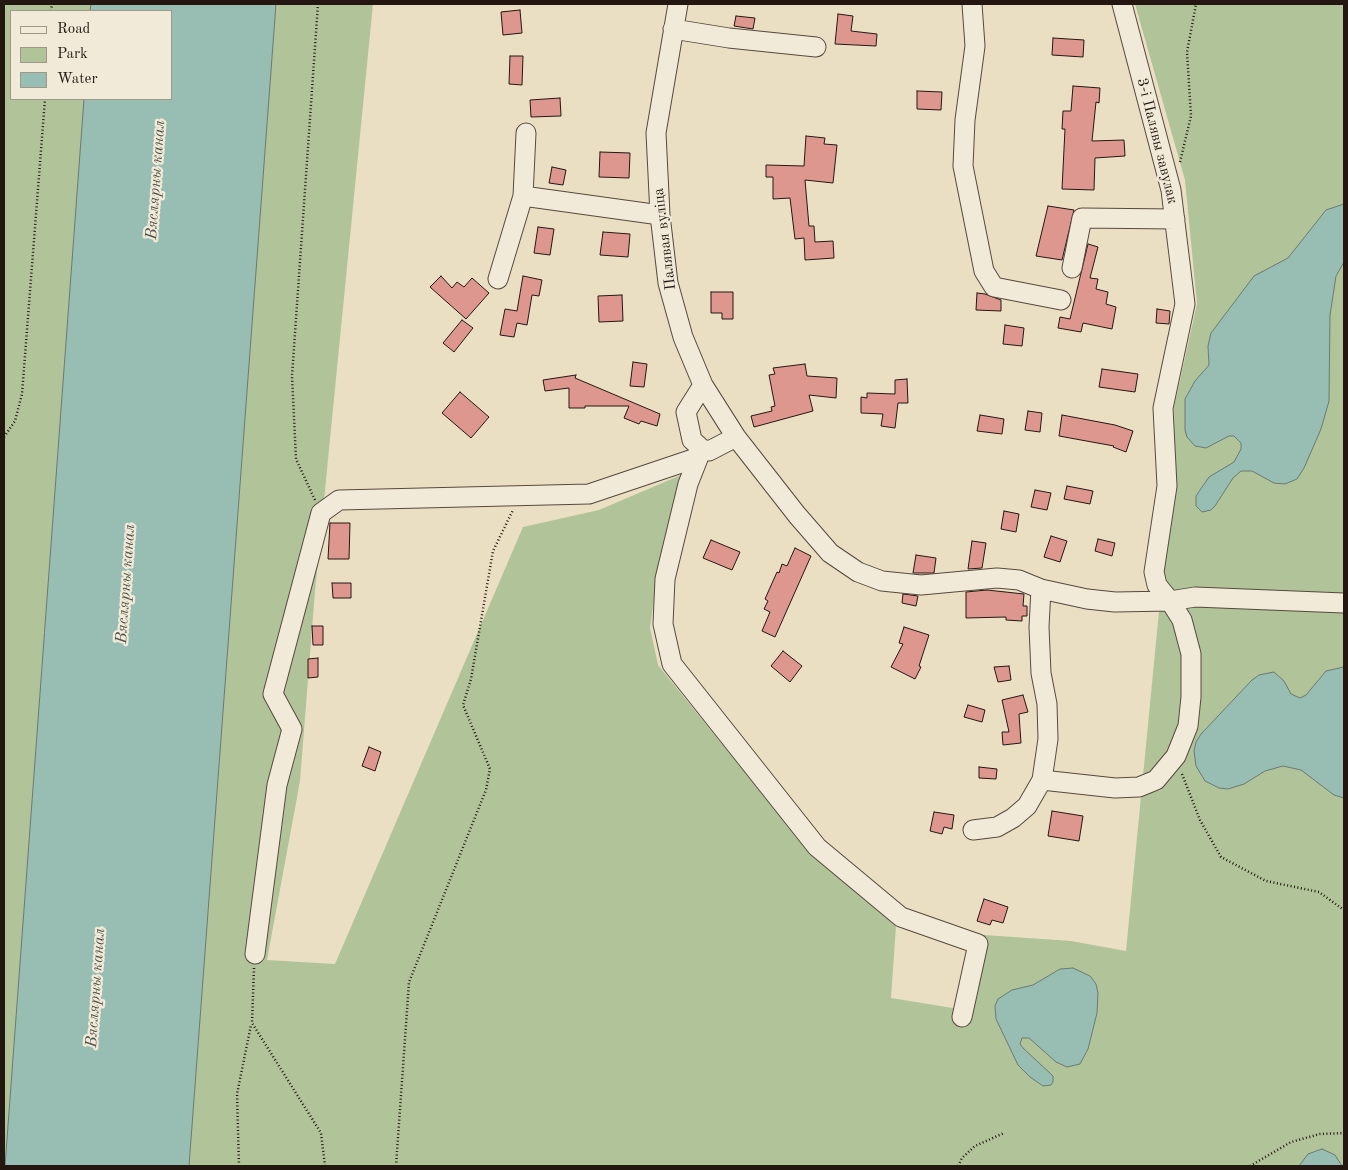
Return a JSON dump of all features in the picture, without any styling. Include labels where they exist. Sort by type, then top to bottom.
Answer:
[{"type":"street","name":"Палявая вуліца","points":[[678,4],[656,133],[660,215],[668,283],[682,337],[703,385],[736,437],[830,553],[858,572],[882,580],[921,585],[997,578],[1019,580],[1040,589]]},
{"type":"street","points":[[972,4],[975,46],[965,120],[963,166],[984,271],[994,287],[1061,300]]},
{"type":"street","name":"3-і Палявы завулак","points":[[1042,780],[1115,788],[1139,787],[1156,780],[1176,756],[1188,726],[1191,697],[1191,654],[1182,620],[1157,585],[1154,572],[1167,486],[1163,408],[1185,304],[1171,190],[1122,4]]},
{"type":"street","points":[[673,29],[729,38],[816,47]]},
{"type":"street","points":[[498,279],[523,196],[526,133]]},
{"type":"street","points":[[523,196],[660,215]]},
{"type":"street","points":[[1072,268],[1082,218],[1175,218]]},
{"type":"street","points":[[703,385],[686,412],[692,440],[699,454],[688,484],[665,578],[663,624],[672,664],[818,847],[901,917],[978,944],[962,1017]]},
{"type":"street","points":[[255,954],[276,785],[292,729],[273,694],[321,513],[339,500],[519,498],[588,494],[709,451],[736,437]]},
{"type":"street","points":[[973,830],[997,827],[1013,818],[1027,806],[1042,780],[1048,739],[1047,704],[1041,674],[1038,627],[1040,589],[1114,602],[1170,601],[1195,597],[1344,603]]},
{"type":"path","points":[[318,4],[292,376],[296,459],[321,513]]},
{"type":"path","points":[[1179,166],[1191,116],[1187,52],[1196,4]]},
{"type":"path","points":[[4,437],[15,421],[22,394],[45,100]]},
{"type":"path","points":[[396,1166],[409,982],[486,790],[490,769],[463,705],[471,679],[494,551],[519,498]]},
{"type":"path","points":[[1176,756],[1200,820],[1221,858],[1266,881],[1319,892],[1344,910]]},
{"type":"path","points":[[239,1166],[237,1094],[252,1023],[255,954]]},
{"type":"path","points":[[252,1023],[321,1133],[325,1166]]},
{"type":"path","points":[[958,1166],[962,1158],[975,1146],[1004,1133]]},
{"type":"path","points":[[1250,1166],[1291,1142],[1320,1134],[1344,1133]]},
{"type":"green space","points":[[4,4],[373,4],[315,591],[300,781],[267,960],[335,964],[523,527],[599,510],[681,475],[657,576],[650,628],[658,665],[811,854],[896,926],[891,998],[959,1009],[984,935],[1071,941],[1126,951],[1163,570],[1175,490],[1174,407],[1197,304],[1185,180],[1135,4],[1344,4],[1344,1166],[4,1166]]},
{"type":"water","name":"Вяслярны канал","points":[[91,4],[276,4],[189,1166],[5,1166],[84,100],[172,100],[172,10],[90,10]]},
{"type":"water","points":[[1344,204],[1344,262],[1336,276],[1330,315],[1329,401],[1321,429],[1304,468],[1297,479],[1285,484],[1274,483],[1252,471],[1241,471],[1233,478],[1215,506],[1211,510],[1202,512],[1196,506],[1196,496],[1209,477],[1234,462],[1241,449],[1241,443],[1234,436],[1229,436],[1206,448],[1195,446],[1187,437],[1185,430],[1185,399],[1195,381],[1209,365],[1208,346],[1211,333],[1254,276],[1288,258],[1326,210]]},
{"type":"water","points":[[1344,667],[1344,798],[1334,795],[1301,770],[1283,766],[1265,771],[1244,784],[1228,789],[1219,788],[1205,781],[1196,766],[1194,751],[1196,742],[1201,734],[1252,680],[1259,675],[1274,672],[1284,681],[1291,694],[1300,698],[1306,695],[1326,671]]},
{"type":"water","points":[[1073,968],[1090,976],[1096,984],[1098,993],[1097,1013],[1088,1049],[1080,1064],[1067,1067],[1056,1062],[1029,1038],[1022,1038],[1020,1044],[1023,1048],[1053,1076],[1051,1085],[1043,1086],[1018,1065],[996,1019],[995,1006],[998,999],[1012,990],[1033,985],[1060,969]]},
{"type":"water","points":[[1322,1149],[1335,1155],[1342,1166],[1299,1166],[1308,1154]]},
{"type":"building","points":[[520,10],[522,33],[503,35],[501,12]]},
{"type":"building","points":[[838,14],[853,16],[851,31],[877,34],[876,46],[835,44]]},
{"type":"building","points":[[736,16],[755,18],[753,29],[734,26]]},
{"type":"building","points":[[1053,38],[1084,40],[1083,57],[1052,55]]},
{"type":"building","points":[[510,56],[523,56],[522,85],[509,84]]},
{"type":"building","points":[[1073,86],[1100,88],[1099,103],[1096,102],[1092,141],[1124,140],[1125,156],[1095,158],[1094,190],[1062,189],[1065,129],[1062,129],[1063,111],[1071,111]]},
{"type":"building","points":[[917,91],[942,92],[941,110],[917,109]]},
{"type":"building","points":[[560,98],[561,116],[531,117],[530,100]]},
{"type":"building","points":[[806,136],[825,138],[824,144],[837,145],[833,183],[805,180],[809,226],[814,226],[815,242],[833,241],[834,258],[805,260],[804,238],[795,239],[790,198],[773,199],[773,177],[766,177],[766,165],[804,166]]},
{"type":"building","points":[[600,152],[630,153],[629,178],[599,177]]},
{"type":"building","points":[[552,167],[566,170],[563,185],[549,183]]},
{"type":"building","points":[[1048,206],[1074,210],[1062,260],[1036,256]]},
{"type":"building","points":[[538,227],[554,229],[550,255],[534,253]]},
{"type":"building","points":[[603,232],[630,234],[628,257],[600,255]]},
{"type":"building","points":[[1088,244],[1098,247],[1090,278],[1098,279],[1096,289],[1108,292],[1106,304],[1116,307],[1112,329],[1083,323],[1081,332],[1058,328],[1060,317],[1070,319]]},
{"type":"building","points":[[441,276],[452,288],[457,282],[464,287],[472,278],[489,293],[466,319],[430,287]]},
{"type":"building","points":[[523,276],[542,280],[539,296],[532,295],[527,325],[517,323],[514,337],[500,335],[505,309],[517,311]]},
{"type":"building","points":[[711,292],[733,292],[733,319],[722,319],[722,313],[711,313]]},
{"type":"building","points":[[977,293],[1001,300],[1001,311],[976,310]]},
{"type":"building","points":[[622,295],[623,321],[599,322],[598,296]]},
{"type":"building","points":[[1157,309],[1170,311],[1169,324],[1156,323]]},
{"type":"building","points":[[462,320],[473,328],[454,352],[443,343]]},
{"type":"building","points":[[1005,325],[1024,328],[1022,346],[1003,344]]},
{"type":"building","points":[[633,362],[647,364],[644,387],[630,386]]},
{"type":"building","points":[[805,364],[807,376],[837,378],[836,398],[809,395],[813,411],[754,427],[751,416],[772,411],[771,407],[775,406],[769,375],[775,374],[773,368]]},
{"type":"building","points":[[1102,369],[1138,374],[1135,392],[1099,387]]},
{"type":"building","points":[[576,375],[575,378],[660,414],[657,426],[641,421],[639,424],[624,418],[629,406],[569,408],[569,388],[545,391],[543,380]]},
{"type":"building","points":[[907,379],[908,403],[898,403],[895,428],[881,426],[883,414],[861,413],[861,397],[867,398],[867,393],[895,394],[895,380]]},
{"type":"building","points":[[460,392],[489,417],[471,438],[442,413]]},
{"type":"building","points":[[1028,411],[1042,413],[1040,432],[1025,430]]},
{"type":"building","points":[[980,415],[1004,419],[1002,434],[977,431]]},
{"type":"building","points":[[1062,415],[1115,425],[1133,431],[1126,452],[1114,446],[1059,436]]},
{"type":"building","points":[[1067,486],[1093,491],[1090,504],[1064,499]]},
{"type":"building","points":[[1035,490],[1051,493],[1047,510],[1031,507]]},
{"type":"building","points":[[1004,511],[1019,514],[1016,532],[1001,529]]},
{"type":"building","points":[[330,523],[350,523],[349,559],[328,559]]},
{"type":"building","points":[[1051,536],[1067,541],[1060,562],[1044,557]]},
{"type":"building","points":[[1098,539],[1115,543],[1112,556],[1095,551]]},
{"type":"building","points":[[711,540],[740,552],[732,570],[703,558]]},
{"type":"building","points":[[972,541],[986,543],[982,568],[968,569]]},
{"type":"building","points":[[795,548],[811,556],[775,637],[762,631],[770,612],[764,609],[768,601],[765,599],[777,572],[779,573],[782,564],[787,566]]},
{"type":"building","points":[[916,555],[936,558],[934,573],[913,573]]},
{"type":"building","points":[[332,583],[351,583],[351,598],[333,598]]},
{"type":"building","points":[[987,590],[1024,594],[1023,606],[1027,606],[1027,616],[1022,616],[1022,621],[1006,620],[1006,617],[966,618],[966,592]]},
{"type":"building","points":[[903,594],[918,596],[916,606],[902,603]]},
{"type":"building","points":[[312,626],[323,626],[323,645],[313,645]]},
{"type":"building","points":[[904,627],[929,635],[919,666],[921,667],[915,679],[891,667],[903,644],[899,643]]},
{"type":"building","points":[[783,651],[802,666],[790,682],[771,666]]},
{"type":"building","points":[[318,658],[318,677],[308,678],[308,659]]},
{"type":"building","points":[[1009,666],[1011,680],[998,682],[994,667]]},
{"type":"building","points":[[1023,695],[1028,712],[1019,714],[1021,743],[1003,745],[1002,732],[1009,732],[1002,700]]},
{"type":"building","points":[[968,705],[985,710],[982,722],[964,717]]},
{"type":"building","points":[[369,747],[381,752],[375,771],[362,766]]},
{"type":"building","points":[[979,767],[997,769],[996,779],[979,778]]},
{"type":"building","points":[[1052,811],[1083,816],[1079,841],[1048,836]]},
{"type":"building","points":[[934,812],[954,815],[952,829],[944,827],[942,834],[930,831]]},
{"type":"building","points":[[984,899],[1008,907],[1003,923],[992,920],[990,925],[977,921]]}]
